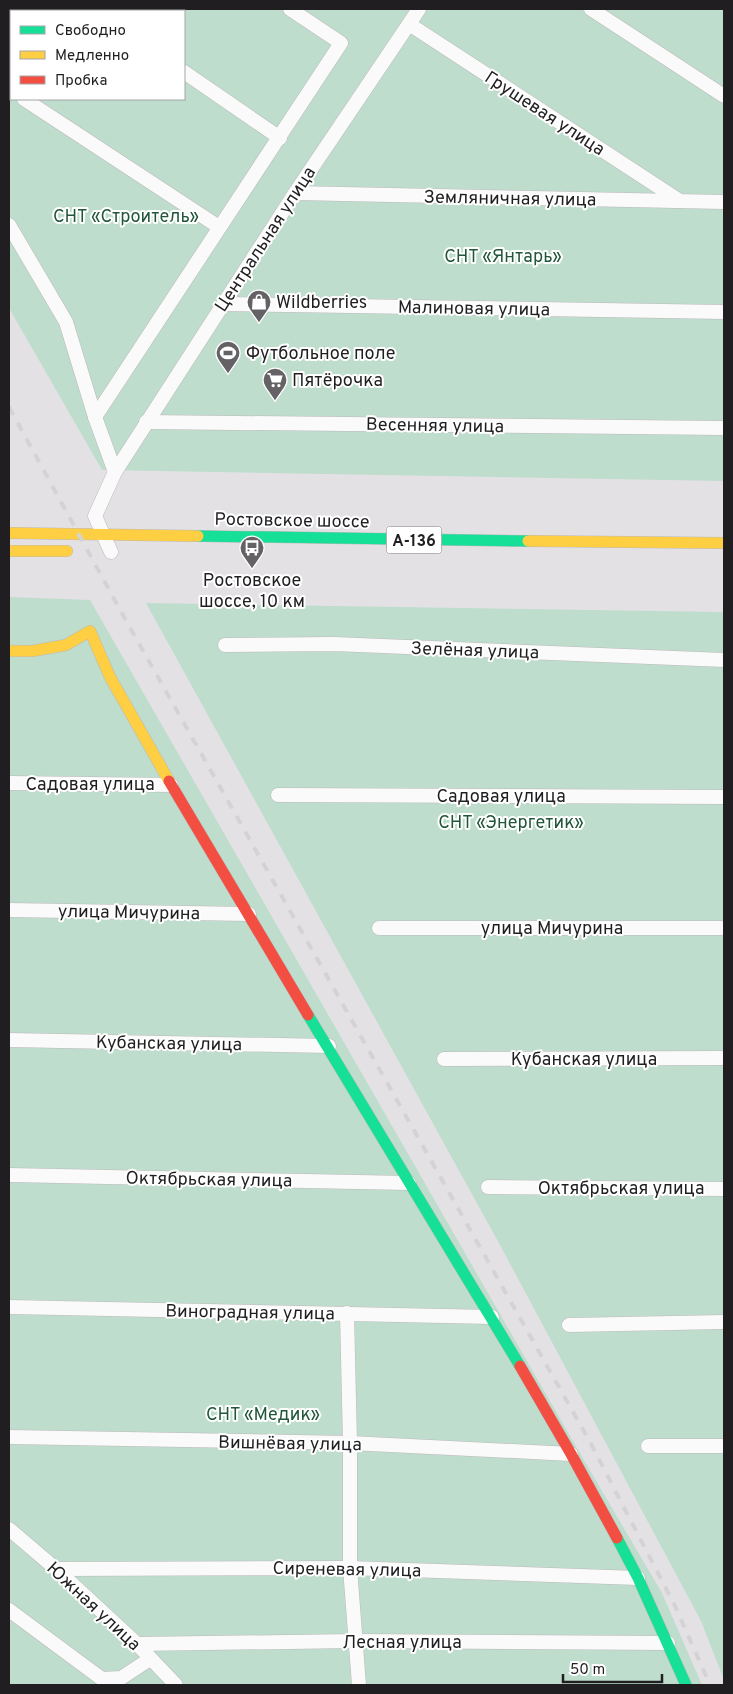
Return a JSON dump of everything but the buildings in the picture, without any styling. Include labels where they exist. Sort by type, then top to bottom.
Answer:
[{"type":"main road","name":"Ростовское шоссе","points":[[9,533],[724,543]]},
{"type":"main road","points":[[9,551],[78,552]]},
{"type":"main road","points":[[95,552],[115,552]]},
{"type":"main road","points":[[9,651],[32,652],[66,644],[90,631],[110,677],[171,785],[409,1183],[492,1317],[571,1454],[638,1578],[686,1685]]},
{"type":"street","points":[[95,416],[342,43],[290,9]]},
{"type":"street","name":"Центральная улица","points":[[115,552],[103,535],[96,516],[115,472],[295,193],[419,9]]},
{"type":"street","points":[[591,9],[724,96]]},
{"type":"street","name":"Грушевая улица","points":[[409,24],[680,202]]},
{"type":"street","points":[[185,73],[280,138]]},
{"type":"street","points":[[26,100],[219,228]]},
{"type":"street","name":"Земляничная улица","points":[[295,193],[724,202]]},
{"type":"street","points":[[9,225],[66,322],[95,416],[115,472]]},
{"type":"street","name":"Малиновая улица","points":[[224,304],[724,312]]},
{"type":"street","name":"Весенняя улица","points":[[146,422],[724,428]]},
{"type":"street","name":"Зелёная улица","points":[[225,645],[334,644],[724,660]]},
{"type":"street","name":"Садовая улица","points":[[9,784],[171,785]]},
{"type":"street","name":"Садовая улица","points":[[278,795],[724,797]]},
{"type":"street","name":"улица Мичурина","points":[[9,910],[249,914]]},
{"type":"street","name":"улица Мичурина","points":[[379,928],[724,928]]},
{"type":"street","name":"Кубанская улица","points":[[9,1040],[328,1046]]},
{"type":"street","name":"Кубанская улица","points":[[444,1059],[724,1058]]},
{"type":"street","name":"Октябрьская улица","points":[[9,1176],[409,1183]]},
{"type":"street","name":"Октябрьская улица","points":[[488,1187],[724,1189]]},
{"type":"street","name":"Виноградная улица","points":[[9,1307],[492,1317]]},
{"type":"street","points":[[347,1313],[350,1568],[359,1685]]},
{"type":"street","points":[[569,1325],[724,1322]]},
{"type":"street","name":"Вишнёвая улица","points":[[9,1438],[350,1444],[571,1454]]},
{"type":"street","points":[[648,1446],[724,1446]]},
{"type":"street","name":"Южная улица","points":[[9,1529],[56,1569],[137,1644],[150,1660],[176,1685]]},
{"type":"street","name":"Сиреневая улица","points":[[56,1569],[350,1568],[638,1578]]},
{"type":"street","points":[[9,1610],[102,1679],[121,1678],[150,1660]]},
{"type":"street","name":"Лесная улица","points":[[137,1644],[356,1641],[668,1643]]},
{"type":"green space","name":"СНТ «Янтарь»","points":[[9,9],[724,9],[724,481],[102,470],[9,308]]},
{"type":"green space","name":"СНТ «Медик»","points":[[9,597],[90,600],[662,1593],[702,1685],[9,1685]]},
{"type":"green space","name":"СНТ «Энергетик»","points":[[146,603],[724,612],[724,1680],[701,1621],[500,1245]]},
{"type":"railway","points":[[9,407],[124,617],[590,1442],[675,1606],[710,1685]]},
{"type":"traffic: fast","points":[[198,536],[528,541]]},
{"type":"traffic: fast","points":[[308,1015],[520,1366]]},
{"type":"traffic: fast","points":[[617,1538],[638,1578],[686,1685]]},
{"type":"traffic: slow","points":[[9,533],[198,536]]},
{"type":"traffic: slow","points":[[528,541],[724,543]]},
{"type":"traffic: slow","points":[[9,551],[67,551]]},
{"type":"traffic: slow","points":[[9,651],[32,651],[66,645],[90,631],[110,677],[169,781]]},
{"type":"traffic: jam","points":[[169,781],[308,1015]]},
{"type":"traffic: jam","points":[[520,1366],[617,1538]]},
{"type":"place","name":"Wildberries","points":[[259,323]]},
{"type":"place","name":"Футбольное поле","points":[[228,374]]},
{"type":"place","name":"Пятёрочка","points":[[275,401]]},
{"type":"place","name":"Ростовское шоссе, 10 км","points":[[252,569]]},
{"type":"park label","name":"СНТ «Строитель»","points":[[126,216]]}]
